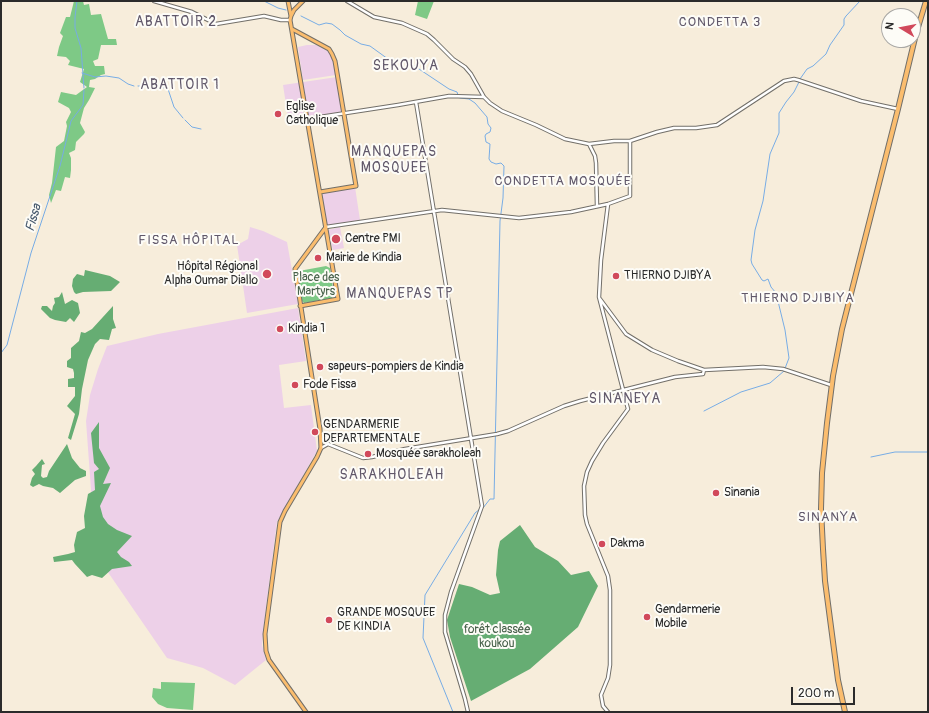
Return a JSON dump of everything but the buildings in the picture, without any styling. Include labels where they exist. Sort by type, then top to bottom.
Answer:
[{"type":"highway","points":[[845,712],[834,652],[825,581],[822,534],[822,473],[831,385],[842,329],[916,34],[926,1]]},
{"type":"main road","points":[[288,1],[338,299],[300,306]]},
{"type":"main road","points":[[291,18],[294,10],[303,1]]},
{"type":"main road","points":[[292,29],[329,49],[335,61],[344,113],[356,186],[320,192]]},
{"type":"main road","points":[[306,712],[269,660],[266,651],[265,634],[280,522],[285,511],[314,464],[321,448],[320,430],[295,269],[326,227]]},
{"type":"street","points":[[154,1],[192,12],[216,24],[264,16],[280,20],[291,18]]},
{"type":"street","points":[[347,1],[374,17],[402,23],[427,34],[468,71],[484,97],[502,111],[565,139],[589,144],[630,141],[674,128],[696,128],[717,125],[784,81],[800,80],[861,100],[898,109]]},
{"type":"street","points":[[307,119],[457,95],[484,97]]},
{"type":"street","points":[[416,102],[482,506],[482,510],[451,592],[445,615],[445,632],[468,712]]},
{"type":"street","points":[[326,227],[434,211],[452,211],[519,218],[571,212],[608,204],[630,196],[630,141]]},
{"type":"street","points":[[589,144],[595,156],[596,163],[597,206]]},
{"type":"street","points":[[608,204],[601,260],[599,297],[628,409],[592,461],[587,472],[584,486],[585,515],[587,524],[608,576],[610,590],[610,665],[608,678],[600,695],[603,706],[608,712]]},
{"type":"street","points":[[599,297],[626,334],[652,350],[678,361],[704,370],[763,367],[785,369],[831,385]]},
{"type":"street","points":[[321,448],[328,444],[363,458],[405,449],[508,432],[564,406],[675,377],[703,374],[704,370]]},
{"type":"shaded area","points":[[316,45],[331,53],[336,75],[303,80],[298,47]]},
{"type":"shaded area","points":[[337,77],[344,115],[289,124],[283,85]]},
{"type":"shaded area","points":[[355,187],[360,220],[327,226],[322,193]]},
{"type":"shaded area","name":"Hôpital Régional Alpha Oumar Diallo","points":[[250,227],[287,242],[298,304],[247,313],[237,245],[248,239]]},
{"type":"shaded area","name":"Centre PMI","points":[[340,227],[344,248],[333,250],[328,230]]},
{"type":"shaded area","points":[[298,308],[306,361],[279,365],[284,408],[311,405],[317,451],[277,522],[262,645],[266,660],[235,685],[203,668],[167,658],[103,565],[92,503],[86,421],[90,395],[107,346],[158,334]]},
{"type":"green space","points":[[74,1],[83,1],[84,5],[89,4],[91,15],[101,14],[108,39],[116,39],[117,45],[101,45],[98,59],[93,61],[95,66],[104,66],[105,74],[90,80],[89,87],[95,88],[84,108],[80,123],[85,132],[76,142],[75,150],[69,153],[71,158],[70,178],[65,177],[61,191],[56,190],[51,203],[49,195],[52,183],[56,147],[64,141],[67,126],[66,122],[71,112],[69,108],[58,102],[61,92],[76,95],[87,87],[80,82],[84,69],[68,65],[70,61],[66,57],[57,56],[63,36],[60,33],[66,17],[70,17]]},
{"type":"green space","points":[[418,1],[434,1],[427,19],[415,15]]},
{"type":"green space","name":"Place des Martyrs","points":[[326,266],[330,268],[334,295],[332,298],[304,303],[302,301],[297,273],[299,271]]},
{"type":"green space","points":[[85,270],[110,276],[120,282],[111,291],[83,292],[76,294],[72,286],[73,279],[77,274],[84,276]]},
{"type":"green space","points":[[62,292],[65,304],[72,300],[78,303],[80,313],[74,322],[70,318],[66,322],[55,320],[50,318],[41,309],[42,306],[47,306],[52,311],[55,303],[54,298],[59,297]]},
{"type":"green space","points":[[113,306],[113,319],[116,328],[112,329],[109,340],[100,339],[95,344],[88,360],[79,414],[71,440],[68,438],[75,414],[67,406],[75,396],[75,387],[68,387],[68,379],[74,378],[74,373],[73,369],[67,367],[67,361],[71,358],[71,348],[79,341],[81,332],[85,333],[92,329]]},
{"type":"green space","points":[[99,422],[99,448],[110,468],[103,484],[111,483],[100,506],[103,517],[108,524],[117,530],[132,536],[117,552],[132,566],[112,569],[102,578],[92,575],[87,577],[72,560],[54,562],[53,557],[75,552],[74,545],[77,532],[85,528],[84,516],[88,494],[95,490],[94,472],[99,469],[94,463],[91,433]]},
{"type":"green space","points":[[67,444],[72,458],[80,468],[86,471],[86,476],[75,480],[60,493],[53,488],[39,484],[33,487],[30,485],[35,474],[32,470],[42,459],[45,464],[42,465],[41,476],[43,478],[47,477],[49,471]]},
{"type":"green space","name":"forêt classée koukou","points":[[520,525],[535,547],[558,561],[571,575],[589,571],[598,586],[578,627],[530,669],[471,701],[450,637],[447,620],[459,584],[472,587],[490,595],[500,593],[496,575],[500,541]]},
{"type":"green space","points":[[161,682],[195,683],[193,710],[167,708],[158,704],[152,697],[153,688],[161,689]]},
{"type":"waterway","name":"Fissa","points":[[77,1],[75,28],[81,48],[84,88]]},
{"type":"waterway","points":[[264,1],[286,10]]},
{"type":"waterway","points":[[800,79],[807,69],[813,66],[826,54],[830,45],[844,25],[844,19],[860,1]]},
{"type":"waterway","points":[[301,16],[319,25],[326,23],[332,24],[345,35],[361,44],[370,46],[388,59],[407,62],[416,67],[449,89],[457,92],[458,95]]},
{"type":"waterway","points":[[82,73],[95,77],[106,76],[119,78],[134,86]]},
{"type":"waterway","points":[[704,411],[741,392],[770,383],[784,371],[789,358],[785,330],[776,293],[771,287],[768,279],[764,281],[762,280],[751,260],[755,230],[763,201],[770,154],[779,133],[779,113],[794,92],[799,82]]},
{"type":"waterway","points":[[138,86],[161,87],[168,89],[174,107],[183,118]]},
{"type":"waterway","name":"Fissa","points":[[1,353],[7,345],[31,253],[60,166],[71,121],[83,105],[84,90]]},
{"type":"waterway","points":[[460,98],[469,99],[475,103],[487,117],[488,124],[491,128],[490,132],[485,136],[486,142],[490,144],[489,159],[491,162],[496,164],[501,163],[504,166],[503,198],[500,221],[494,499],[490,499],[483,508]]},
{"type":"waterway","points":[[185,120],[192,127],[201,129]]},
{"type":"waterway","points":[[871,457],[895,452],[928,452]]},
{"type":"waterway","points":[[453,712],[423,638],[425,595],[475,513],[480,509]]},
{"type":"place","name":"Eglise Catholique","points":[[278,114]]},
{"type":"place","name":"Centre PMI","points":[[336,239]]},
{"type":"place","name":"Mairie de Kindia","points":[[318,258]]},
{"type":"place","name":"Hôpital Régional Alpha Oumar Diallo","points":[[267,274]]},
{"type":"place","name":"THIERNO DJIBYA","points":[[616,276]]},
{"type":"place","name":"Kindia 1","points":[[280,329]]},
{"type":"place","name":"sapeurs-pompiers de Kindia","points":[[320,367]]},
{"type":"place","name":"Fode Fissa","points":[[295,385]]},
{"type":"place","name":"GENDARMERIE DEPARTEMENTALE","points":[[315,432]]},
{"type":"place","name":"Mosquée sarakholeah","points":[[368,454]]},
{"type":"place","name":"Sinania","points":[[716,493]]},
{"type":"place","name":"Dakma","points":[[602,544]]},
{"type":"place","name":"Gendarmerie Mobile","points":[[647,617]]},
{"type":"place","name":"GRANDE MOSQUEE DE KINDIA","points":[[329,620]]},
{"type":"district","name":"ABATTOIR 2","points":[[176,22]]},
{"type":"district","name":"СONDETTA 3","points":[[720,23]]},
{"type":"district","name":"SEKOUYA","points":[[406,66]]},
{"type":"district","name":"ABATTOIR 1","points":[[180,85]]},
{"type":"district","name":"MANQUEPAS MOSQUEE","points":[[394,160]]},
{"type":"district","name":"СONDETTA MOSQUÉE","points":[[563,182]]},
{"type":"district","name":"FISSA HÔPITAL","points":[[189,241]]},
{"type":"district","name":"MANQUEPAS TP","points":[[400,294]]},
{"type":"district","name":"THIERNO DJIBIYA","points":[[798,299]]},
{"type":"district","name":"SINANEYA","points":[[625,399]]},
{"type":"district","name":"SARAKHOLEAH","points":[[392,475]]},
{"type":"district","name":"SINANYA","points":[[828,518]]}]
